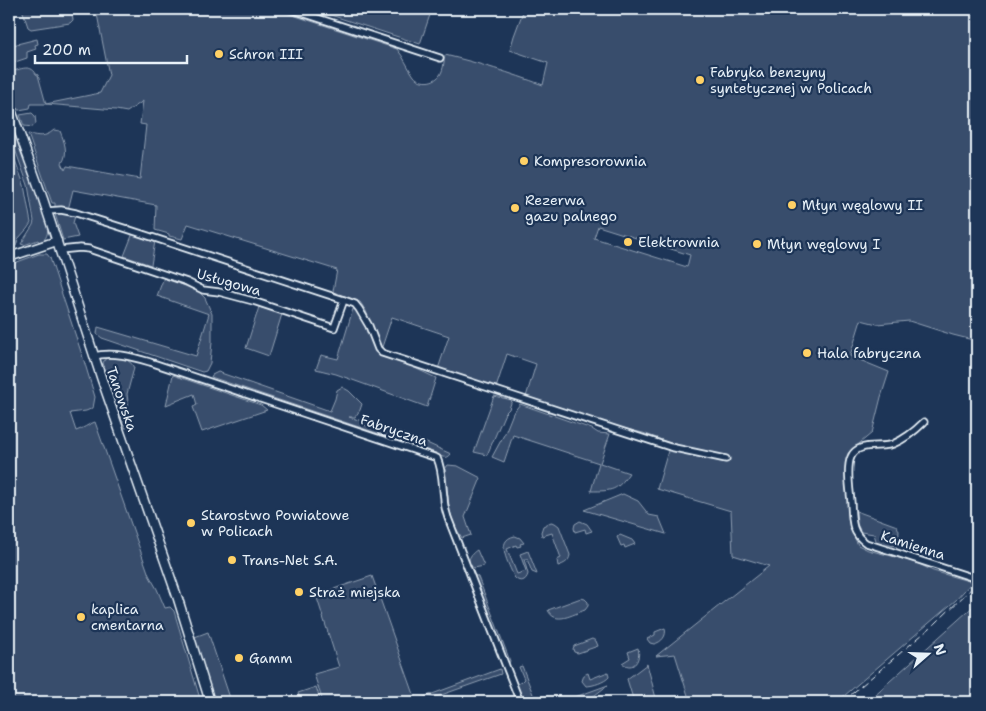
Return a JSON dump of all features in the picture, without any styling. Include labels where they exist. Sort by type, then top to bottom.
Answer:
[{"type":"main road","name":"Tanowska","points":[[9,104],[178,599],[210,702]]},
{"type":"main road","points":[[9,257],[57,241]]},
{"type":"street","points":[[290,9],[440,58]]},
{"type":"street","name":"Usługowa","points":[[47,211],[61,210],[76,213],[355,304],[369,326],[378,349],[382,353],[670,448],[726,459]]},
{"type":"street","name":"Usługowa","points":[[60,250],[89,249],[203,290],[253,301],[334,328],[344,300]]},
{"type":"street","name":"Fabryczna","points":[[94,356],[108,354],[150,362],[437,458],[442,472],[444,500],[448,518],[520,702]]},
{"type":"street","name":"Kamienna","points":[[924,422],[915,431],[893,444],[858,449],[851,455],[849,471],[853,526],[858,537],[866,543],[977,579]]},
{"type":"shaded area","points":[[22,9],[71,9],[73,20],[70,23],[31,29],[28,27]]},
{"type":"shaded area","points":[[96,9],[274,9],[397,49],[414,76],[421,81],[433,80],[440,75],[445,55],[494,68],[543,85],[548,63],[510,50],[524,9],[977,9],[977,341],[909,321],[877,324],[861,320],[850,356],[889,372],[872,433],[848,453],[846,469],[851,530],[858,545],[868,550],[907,560],[933,571],[972,582],[956,600],[837,702],[690,702],[675,654],[656,656],[769,566],[733,555],[731,511],[657,489],[668,451],[673,444],[526,397],[536,364],[507,354],[496,388],[438,369],[449,336],[392,317],[381,350],[366,311],[360,302],[333,291],[337,270],[188,224],[182,239],[169,236],[169,234],[155,230],[156,205],[73,190],[68,210],[55,207],[28,134],[42,136],[54,130],[60,131],[65,147],[62,163],[65,170],[67,166],[140,179],[146,125],[140,124],[143,101],[127,112],[46,104],[100,93],[109,75]],"holes":[[[598,226],[690,255],[687,267],[594,238]]]},
{"type":"shaded area","points":[[312,9],[432,9],[420,44]]},
{"type":"shaded area","points":[[37,39],[36,49],[27,52],[27,58],[9,64],[9,46]]},
{"type":"shaded area","points":[[27,68],[38,75],[46,104],[31,104],[30,108],[18,110],[9,85],[9,73]]},
{"type":"shaded area","points":[[9,111],[48,225],[47,236],[40,243],[38,240],[24,245],[21,244],[34,221],[28,185],[9,133]]},
{"type":"shaded area","points":[[32,113],[35,116],[36,124],[33,127],[24,126],[20,115]]},
{"type":"shaded area","points":[[9,143],[24,185],[31,223],[18,239],[16,246],[9,250]]},
{"type":"shaded area","points":[[61,212],[75,216],[73,223],[78,237],[63,240],[55,214]]},
{"type":"shaded area","points":[[133,233],[155,241],[151,265],[124,256]]},
{"type":"shaded area","points":[[39,254],[47,254],[50,258],[95,397],[93,408],[70,413],[76,431],[95,422],[149,575],[165,608],[170,607],[174,611],[201,702],[9,702],[9,265]]},
{"type":"shaded area","points":[[164,277],[199,292],[205,298],[212,314],[210,363],[206,371],[202,372],[102,338],[97,334],[98,327],[196,356],[209,314],[157,296]]},
{"type":"shaded area","points":[[259,307],[282,314],[269,356],[246,348]]},
{"type":"shaded area","points":[[353,309],[357,311],[377,353],[436,378],[427,407],[336,374],[316,369],[321,355],[338,359]]},
{"type":"shaded area","points":[[111,357],[127,360],[134,368],[127,394],[131,424],[126,428],[103,363],[105,359]]},
{"type":"shaded area","points":[[102,363],[124,428],[101,366]]},
{"type":"shaded area","points":[[218,372],[330,411],[337,390],[342,387],[362,404],[355,417],[349,417],[362,421],[366,426],[382,426],[451,454],[448,457],[442,457],[436,453],[211,377]]},
{"type":"shaded area","points":[[173,375],[261,405],[267,410],[202,432],[193,407],[197,405],[194,394],[166,405]]},
{"type":"shaded area","points":[[494,396],[512,400],[509,409],[505,413],[487,455],[474,452]]},
{"type":"shaded area","points":[[520,404],[592,429],[598,433],[610,434],[600,463],[629,473],[613,489],[591,491],[599,463],[513,435],[504,462],[492,457],[513,413]]},
{"type":"shaded area","points":[[448,465],[458,466],[481,478],[465,517],[471,535],[462,538],[454,524],[450,511],[445,469]]},
{"type":"shaded area","points":[[623,494],[638,501],[649,515],[659,517],[666,534],[584,510]]},
{"type":"shaded area","points":[[856,511],[897,526],[899,531],[898,546],[877,544],[874,534],[861,532],[857,524]]},
{"type":"shaded area","points":[[580,521],[587,524],[592,531],[586,533],[585,529],[575,532],[575,524]]},
{"type":"shaded area","points":[[551,522],[559,526],[570,555],[567,561],[558,566],[557,560],[561,558],[552,533],[542,536],[541,532],[543,526]]},
{"type":"shaded area","points":[[620,535],[632,540],[635,544],[625,548],[624,545],[621,546],[617,537]]},
{"type":"shaded area","points":[[515,536],[524,543],[520,544],[521,546],[517,547],[516,545],[507,549],[517,574],[526,571],[520,554],[528,551],[537,574],[532,572],[527,559],[524,559],[528,574],[526,579],[522,581],[514,577],[504,547],[505,542],[509,538]]},
{"type":"shaded area","points":[[477,550],[484,566],[474,568],[471,566],[469,559]]},
{"type":"shaded area","points":[[475,575],[478,577],[510,661],[509,663],[507,662]]},
{"type":"shaded area","points":[[372,576],[416,700],[500,669],[501,674],[427,700],[427,702],[323,702],[314,674],[339,667],[316,595]]},
{"type":"shaded area","points":[[581,598],[588,602],[585,610],[565,618],[555,617],[548,610]]},
{"type":"shaded area","points":[[977,603],[977,702],[865,702],[870,699]]},
{"type":"shaded area","points":[[665,628],[665,636],[662,640],[654,644],[650,643],[647,639],[655,635],[655,632]]},
{"type":"shaded area","points":[[208,632],[232,702],[212,702],[192,638]]},
{"type":"shaded area","points":[[592,639],[596,641],[598,646],[578,653],[574,652],[574,646]]},
{"type":"shaded area","points":[[638,648],[639,652],[636,663],[630,666],[622,663],[630,658],[628,652]]},
{"type":"shaded area","points":[[647,664],[657,702],[634,702],[627,679]]},
{"type":"shaded area","points":[[522,666],[536,702],[523,702],[516,685],[524,679],[519,667]]},
{"type":"shaded area","points":[[608,672],[609,677],[605,681],[586,686],[582,681],[584,675],[588,673],[590,679]]},
{"type":"shaded area","points":[[608,685],[586,702],[564,702],[567,700]]},
{"type":"shaded area","points":[[316,687],[321,702],[301,702],[298,693]]},
{"type":"railway","points":[[842,702],[936,623],[977,583]]},
{"type":"place","name":"Schron III","points":[[219,54]]},
{"type":"place","name":"Fabryka benzyny syntetycznej w Policach","points":[[700,80]]},
{"type":"place","name":"Kompresorownia","points":[[524,161]]},
{"type":"place","name":"Młyn węglowy II","points":[[792,205]]},
{"type":"place","name":"Rezerwa gazu palnego","points":[[515,208]]},
{"type":"place","name":"Elektrownia","points":[[628,242]]},
{"type":"place","name":"Młyn węglowy I","points":[[757,244]]},
{"type":"place","name":"Hala fabryczna","points":[[807,353]]},
{"type":"place","name":"Starostwo Powiatowe w Policach","points":[[191,523]]},
{"type":"place","name":"Trans-Net S.A.","points":[[232,560]]},
{"type":"place","name":"Straż miejska","points":[[299,592]]},
{"type":"place","name":"kaplica cmentarna","points":[[81,617]]},
{"type":"place","name":"Gamm","points":[[239,658]]}]
